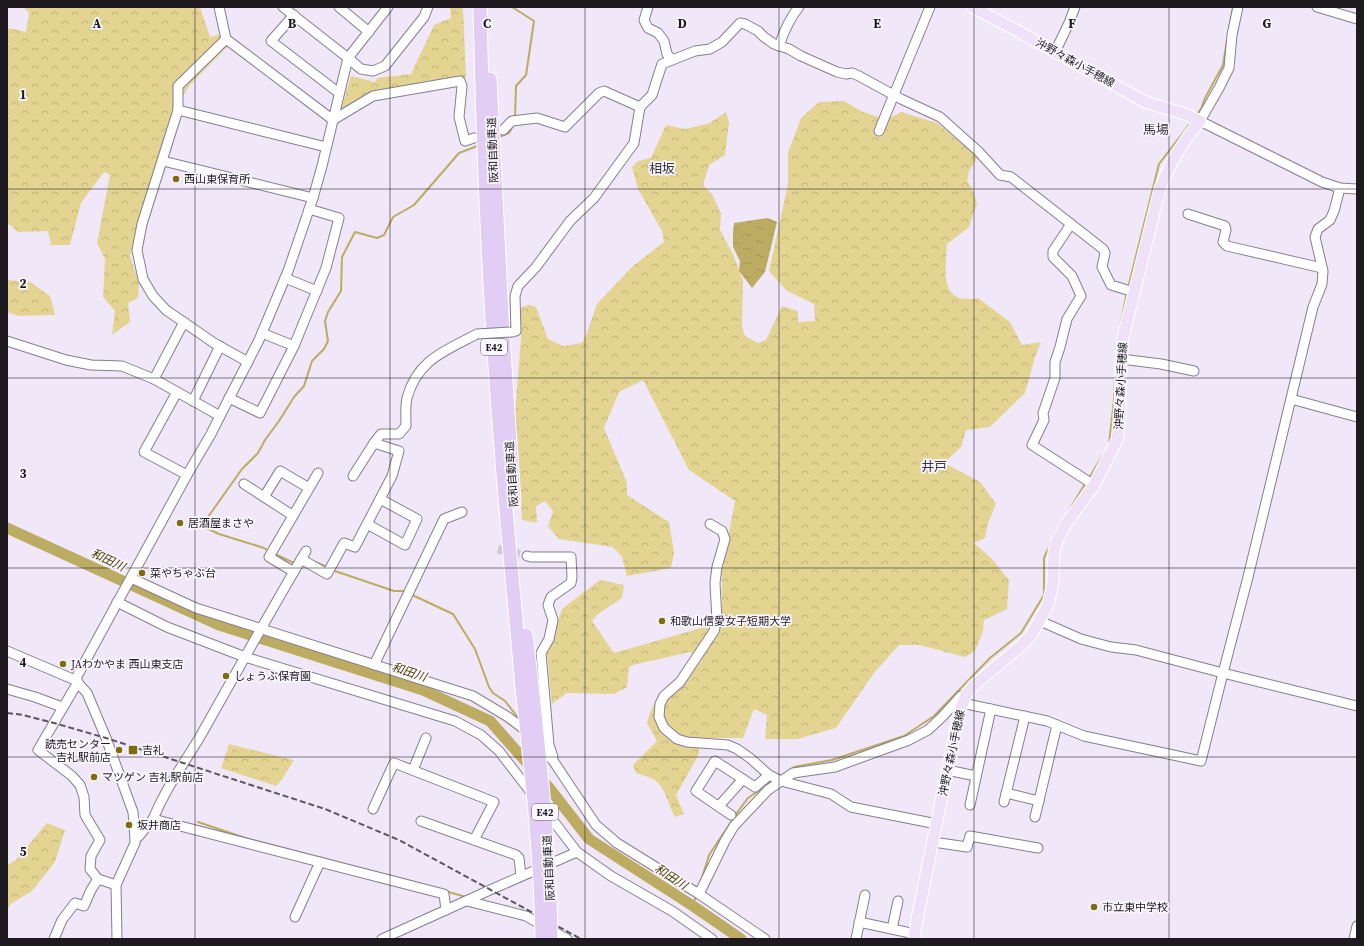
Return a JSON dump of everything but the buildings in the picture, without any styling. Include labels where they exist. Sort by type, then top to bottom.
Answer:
[{"type":"highway","name":"阪和自動車道","points":[[480,7],[483,133],[500,447],[527,686],[545,805],[551,896],[551,939]]},
{"type":"highway","name":"阪和自動車道","points":[[488,7],[493,152],[502,329],[536,815],[542,939]]},
{"type":"main road","name":"沖野々森小手穂線","points":[[914,936],[959,713],[964,699],[973,686],[1022,645],[1032,634],[1040,621],[1051,595],[1054,550],[1058,540],[1066,524],[1094,485],[1117,440],[1120,421],[1121,359],[1123,337],[1160,188],[1169,166],[1187,136],[1200,120],[1145,102],[1110,81],[972,7]]},
{"type":"street","points":[[219,7],[226,39],[333,120]]},
{"type":"street","points":[[284,7],[361,69],[373,72],[385,66],[424,17],[428,7]]},
{"type":"street","points":[[338,7],[369,32]]},
{"type":"street","points":[[116,885],[98,879],[90,869],[91,856],[100,840],[85,815],[84,797],[80,785],[72,776],[38,750],[77,681],[116,602],[187,475],[212,434],[262,333],[285,278],[313,198],[348,58],[388,7]]},
{"type":"street","points":[[648,7],[644,20],[648,28],[658,33],[664,41],[667,54],[672,60]]},
{"type":"street","points":[[779,46],[785,27],[799,7]]},
{"type":"street","points":[[879,131],[930,7]]},
{"type":"street","points":[[1055,52],[1075,7]]},
{"type":"street","points":[[1238,7],[1232,35],[1229,68],[1200,120],[1322,182],[1340,188],[1357,189]]},
{"type":"street","points":[[1317,7],[1357,19]]},
{"type":"street","points":[[294,15],[271,41],[339,93]]},
{"type":"street","points":[[353,476],[374,442],[381,434],[399,434],[406,426],[406,399],[417,374],[431,359],[477,334],[516,331],[515,296],[518,286],[536,266],[570,221],[594,198],[634,143],[640,107],[652,95],[662,64],[695,51],[710,49],[722,42],[740,23],[758,30],[764,37],[774,44],[789,48],[801,56],[836,72],[846,74],[852,73],[859,76],[893,95],[940,117],[978,151],[1000,175],[1011,177],[1103,249],[1105,253],[1102,267],[1111,285],[1134,292]]},
{"type":"street","points":[[226,39],[178,86],[178,110],[142,224],[137,250],[143,279],[153,296],[166,310],[220,346],[248,362]]},
{"type":"street","points":[[333,120],[373,96],[460,81],[462,86],[459,117],[465,141],[474,138]]},
{"type":"street","points":[[504,130],[512,121],[537,118],[565,127],[599,93],[604,91],[640,107]]},
{"type":"street","points":[[178,110],[326,147]]},
{"type":"street","points":[[163,161],[313,198]]},
{"type":"street","points":[[699,894],[734,826],[768,790],[793,773],[835,767],[909,740],[928,730],[961,696],[964,699],[991,709],[1047,721],[1084,736],[1202,761],[1313,307],[1322,284],[1322,268],[1316,237],[1318,229],[1330,220],[1340,188]]},
{"type":"street","points":[[229,398],[260,413],[294,346],[326,268],[339,218],[309,209]]},
{"type":"street","points":[[1188,214],[1225,226],[1226,230],[1223,242],[1227,246],[1322,268]]},
{"type":"street","points":[[1071,224],[1053,251],[1053,257],[1072,276],[1081,296],[1067,319],[1055,362],[1055,378],[1043,413],[1044,420],[1032,445],[1094,485]]},
{"type":"street","points":[[285,278],[316,290]]},
{"type":"street","points":[[154,379],[184,322]]},
{"type":"street","points":[[262,333],[294,346]]},
{"type":"street","points":[[7,341],[66,360],[91,365],[122,366],[154,379],[220,416]]},
{"type":"street","points":[[193,401],[220,346]]},
{"type":"street","points":[[1121,359],[1161,364],[1194,371]]},
{"type":"street","points":[[177,392],[144,452],[187,475]]},
{"type":"street","points":[[1291,399],[1357,417]]},
{"type":"street","points":[[301,560],[327,574],[344,543],[355,547],[392,476],[399,451],[374,442]]},
{"type":"street","points":[[264,497],[280,471],[308,488]]},
{"type":"street","points":[[294,572],[269,557],[292,515],[318,473]]},
{"type":"street","points":[[244,484],[292,515]]},
{"type":"street","points":[[367,524],[405,545],[417,519],[380,499]]},
{"type":"street","points":[[374,665],[444,519],[462,512]]},
{"type":"street","points":[[710,524],[722,531],[725,539],[717,568],[715,583],[717,620],[714,631],[680,682],[664,696],[660,704],[659,717],[664,728],[677,739],[687,742],[728,745],[750,758],[769,776],[831,794],[851,807],[937,824]]},
{"type":"street","points":[[135,839],[153,819],[161,800],[193,749],[306,551]]},
{"type":"street","points":[[527,556],[531,558],[571,557],[572,577],[570,583],[551,597],[548,605],[553,620],[549,638],[541,653],[549,745],[554,762]]},
{"type":"street","points":[[130,579],[196,608],[260,630],[474,696],[508,717],[534,738],[554,762],[596,825],[617,843],[699,894],[765,939]]},
{"type":"street","points":[[116,602],[167,627],[246,655],[455,722],[481,735],[518,775],[577,852],[611,876],[672,911],[712,939]]},
{"type":"street","points":[[1040,621],[1081,639],[1111,647],[1136,650],[1357,706]]},
{"type":"street","points":[[7,651],[77,681],[87,693],[106,738],[133,812],[135,839],[135,843],[116,885],[117,939]]},
{"type":"street","points":[[7,689],[62,707]]},
{"type":"street","points":[[970,805],[991,709]]},
{"type":"street","points":[[1025,716],[1005,798],[1039,801]]},
{"type":"street","points":[[1035,818],[1057,725]]},
{"type":"street","points":[[413,770],[426,738]]},
{"type":"street","points":[[731,815],[696,791],[715,761],[755,787],[769,776]]},
{"type":"street","points":[[374,809],[394,763],[494,802],[474,840]]},
{"type":"street","points":[[947,770],[976,776]]},
{"type":"street","points":[[719,806],[743,779]]},
{"type":"street","points":[[153,819],[444,894],[446,910]]},
{"type":"street","points":[[422,821],[516,855],[519,858],[521,876]]},
{"type":"street","points":[[933,842],[967,847],[970,836],[1038,848]]},
{"type":"street","points":[[382,939],[577,852]]},
{"type":"street","points":[[296,917],[320,862]]},
{"type":"street","points":[[54,939],[62,920],[75,903],[84,906],[98,879]]},
{"type":"street","points":[[856,939],[865,895]]},
{"type":"street","points":[[467,901],[526,916],[567,939]]},
{"type":"street","points":[[892,929],[898,901]]},
{"type":"street","points":[[859,922],[892,929],[914,936]]},
{"type":"street","points":[[1354,939],[1357,926]]},
{"type":"green space","points":[[23,7],[200,7],[210,37],[222,34],[228,46],[189,86],[172,115],[130,256],[139,283],[138,298],[128,303],[130,322],[112,335],[115,311],[103,297],[105,259],[97,243],[110,175],[104,172],[81,203],[70,245],[51,245],[48,231],[18,232],[9,224],[7,226],[7,29],[26,32],[29,13]]},
{"type":"green space","points":[[450,7],[463,7],[466,78],[370,93],[340,113],[351,76],[375,82],[377,78],[411,74],[434,25],[451,18]]},
{"type":"green space","points":[[844,101],[861,111],[886,120],[901,112],[937,123],[978,157],[969,171],[967,181],[972,188],[977,203],[969,227],[947,244],[947,284],[950,291],[956,296],[965,299],[978,298],[1010,322],[1022,345],[1041,342],[1035,357],[1025,393],[990,427],[966,430],[961,447],[944,463],[980,482],[996,504],[988,523],[985,538],[974,543],[992,559],[1009,580],[1007,609],[984,620],[983,631],[975,651],[965,657],[919,645],[899,645],[874,673],[836,728],[797,739],[765,739],[767,715],[754,709],[743,738],[702,738],[698,756],[676,795],[684,814],[675,817],[660,785],[651,778],[636,773],[633,765],[657,741],[647,723],[651,710],[657,699],[665,688],[702,661],[690,652],[633,665],[629,667],[627,687],[614,694],[567,693],[553,703],[552,706],[547,653],[562,609],[600,580],[624,585],[622,598],[598,614],[592,621],[614,653],[722,622],[722,572],[735,501],[689,470],[643,380],[619,392],[604,428],[627,483],[627,495],[669,522],[674,553],[671,568],[627,576],[622,557],[613,547],[559,539],[548,526],[553,511],[545,501],[536,506],[537,523],[522,520],[515,413],[521,339],[521,307],[530,305],[536,307],[548,339],[563,346],[582,343],[597,304],[633,266],[664,242],[662,231],[638,189],[632,167],[638,161],[651,158],[666,125],[685,129],[710,123],[726,112],[729,122],[725,155],[709,165],[703,185],[712,194],[721,213],[720,230],[733,254],[743,281],[742,327],[745,336],[758,343],[766,340],[782,306],[798,311],[798,322],[815,321],[814,304],[787,291],[769,271],[788,184],[788,153],[801,118],[819,102]]},
{"type":"green space","points":[[7,280],[30,282],[50,296],[55,315],[19,316],[7,312]]},
{"type":"green space","points":[[229,744],[294,760],[276,786],[221,768]]},
{"type":"green space","points":[[47,823],[65,830],[55,862],[32,891],[11,904],[7,910],[7,865],[16,860]]},
{"type":"water","points":[[768,218],[777,222],[765,272],[752,288],[739,271],[740,261],[733,247],[734,223]]},
{"type":"waterway","points":[[512,7],[534,21],[526,75],[516,86],[515,118]]},
{"type":"waterway","points":[[1229,29],[1233,7]]},
{"type":"waterway","points":[[1196,116],[1223,65],[1227,40]]},
{"type":"waterway","points":[[1128,288],[1159,164],[1192,121]]},
{"type":"waterway","points":[[499,137],[509,133],[514,124]]},
{"type":"waterway","points":[[269,551],[264,548],[219,534],[204,527],[203,524],[242,469],[258,453],[294,397],[304,386],[312,361],[324,349],[328,341],[325,321],[328,312],[341,291],[342,257],[355,232],[377,238],[384,235],[393,217],[414,205],[459,153],[480,145]]},
{"type":"waterway","points":[[1120,327],[1127,292]]},
{"type":"waterway","points":[[1116,352],[1118,337]]},
{"type":"waterway","points":[[1109,444],[1115,377]]},
{"type":"waterway","points":[[1089,478],[1103,455]]},
{"type":"waterway","points":[[1068,512],[1085,484]]},
{"type":"waterway","name":"和田川","points":[[7,528],[219,625],[423,690],[490,721],[550,789],[589,839],[741,939]]},
{"type":"waterway","points":[[779,777],[794,767],[832,760],[904,736],[934,716],[990,658],[1021,633],[1044,595],[1044,558],[1056,531]]},
{"type":"waterway","points":[[275,554],[296,564]]},
{"type":"waterway","points":[[313,561],[327,567]]},
{"type":"waterway","points":[[332,570],[394,591],[406,592]]},
{"type":"waterway","points":[[410,594],[453,614],[475,649],[489,687],[493,693],[505,701],[520,720]]},
{"type":"waterway","points":[[701,881],[709,855],[739,810],[748,798],[774,780]]},
{"type":"waterway","points":[[198,822],[248,839]]},
{"type":"waterway","points":[[445,891],[466,897]]},
{"type":"waterway","points":[[693,906],[696,895]]},
{"type":"tunnel","points":[[498,549],[527,556]]},
{"type":"railway","points":[[7,713],[23,715],[106,738],[325,809],[399,840],[581,939]]},
{"type":"place","name":"西山東保育所","points":[[176,179]]},
{"type":"place","name":"居酒屋まさや","points":[[180,523]]},
{"type":"place","name":"菜やちゃぶ台","points":[[142,573]]},
{"type":"place","name":"和歌山信愛女子短期大学","points":[[662,621]]},
{"type":"place","name":"JAわかやま 西山東支店","points":[[63,664]]},
{"type":"place","name":"しょうぶ保育園","points":[[226,676]]},
{"type":"place","name":"読売センター 吉礼駅前店","points":[[119,750]]},
{"type":"place","name":"吉礼","points":[[133,750]]},
{"type":"place","name":"マツゲン 吉礼駅前店","points":[[94,777]]},
{"type":"place","name":"坂井商店","points":[[129,825]]},
{"type":"place","name":"市立東中学校","points":[[1094,907]]},
{"type":"district","name":"馬場","points":[[1156,129]]},
{"type":"district","name":"相坂","points":[[662,168]]},
{"type":"district","name":"井戸","points":[[934,466]]}]
